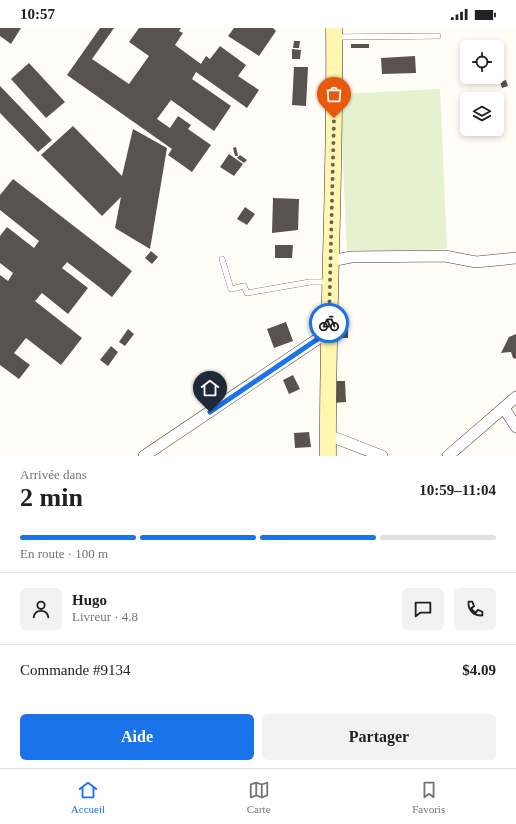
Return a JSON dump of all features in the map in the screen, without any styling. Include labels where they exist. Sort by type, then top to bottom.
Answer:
[{"type":"street","points":[[328,456],[328,332],[335,87],[334,32]]},
{"type":"street","points":[[331,261],[351,257],[445,256],[476,262],[516,259]]},
{"type":"street","points":[[144,456],[328,332]]},
{"type":"street","points":[[448,456],[516,397]]},
{"type":"street","points":[[504,408],[516,427]]},
{"type":"street","points":[[328,435],[382,456]]},
{"type":"lane","points":[[334,32],[438,36]]},
{"type":"lane","points":[[222,259],[231,290],[244,286],[247,292],[310,282],[330,282]]},
{"type":"green space","points":[[440,89],[447,249],[347,254],[340,94]]},
{"type":"building","points":[[0,28],[21,28],[11,44],[0,36]]},
{"type":"building","points":[[100,28],[114,28],[92,59],[129,84],[149,56],[129,42],[139,28],[181,28],[179,31],[183,33],[175,45],[201,64],[206,56],[210,59],[220,46],[246,65],[238,76],[259,90],[247,108],[196,72],[192,79],[231,106],[214,131],[171,100],[157,119],[170,128],[178,116],[191,125],[188,129],[211,145],[192,172],[168,155],[172,149],[67,75]]},
{"type":"building","points":[[234,28],[273,28],[276,31],[259,56],[228,36]]},
{"type":"building","points":[[294,41],[300,41],[299,48],[293,48]]},
{"type":"building","points":[[351,44],[369,44],[369,48],[351,48]]},
{"type":"building","points":[[292,49],[301,50],[300,59],[292,59]]},
{"type":"building","points":[[415,56],[416,73],[382,74],[381,58]]},
{"type":"building","points":[[29,63],[65,102],[46,118],[11,79]]},
{"type":"building","points":[[294,67],[308,67],[306,106],[292,105]]},
{"type":"building","points":[[506,80],[508,86],[502,88],[501,84],[504,84],[504,81]]},
{"type":"building","points":[[0,86],[52,140],[38,152],[0,113]]},
{"type":"building","points":[[73,126],[122,176],[133,129],[167,148],[150,249],[115,228],[121,197],[102,216],[41,155]]},
{"type":"building","points":[[236,147],[238,156],[235,156],[233,148]]},
{"type":"building","points":[[229,154],[243,164],[234,176],[220,167]]},
{"type":"building","points":[[240,155],[247,160],[244,163],[237,158]]},
{"type":"building","points":[[13,179],[132,271],[112,297],[67,262],[62,268],[88,288],[68,314],[42,293],[35,301],[82,338],[61,365],[26,338],[14,353],[30,365],[19,379],[0,365],[0,275],[8,281],[13,273],[0,263],[0,236],[7,227],[34,248],[39,241],[0,210],[0,195]]},
{"type":"building","points":[[273,198],[299,199],[298,230],[272,233]]},
{"type":"building","points":[[245,207],[255,214],[247,225],[237,219]]},
{"type":"building","points":[[275,245],[293,245],[292,258],[275,258]]},
{"type":"building","points":[[151,251],[158,257],[152,264],[145,258]]},
{"type":"building","points":[[337,316],[348,316],[348,338],[336,338]]},
{"type":"building","points":[[286,322],[293,341],[274,348],[267,329]]},
{"type":"building","points":[[128,329],[134,334],[125,346],[119,342]]},
{"type":"building","points":[[516,334],[516,359],[513,358],[511,352],[501,353],[509,337]]},
{"type":"building","points":[[111,346],[118,352],[108,366],[100,360]]},
{"type":"building","points":[[293,375],[300,389],[289,394],[283,380]]},
{"type":"building","points":[[332,381],[345,381],[346,402],[333,403]]},
{"type":"building","points":[[309,432],[311,447],[295,448],[294,433]]},
{"type":"way so far","points":[[329,323],[334,118]]},
{"type":"route","points":[[210,412],[328,332],[329,323]]}]
